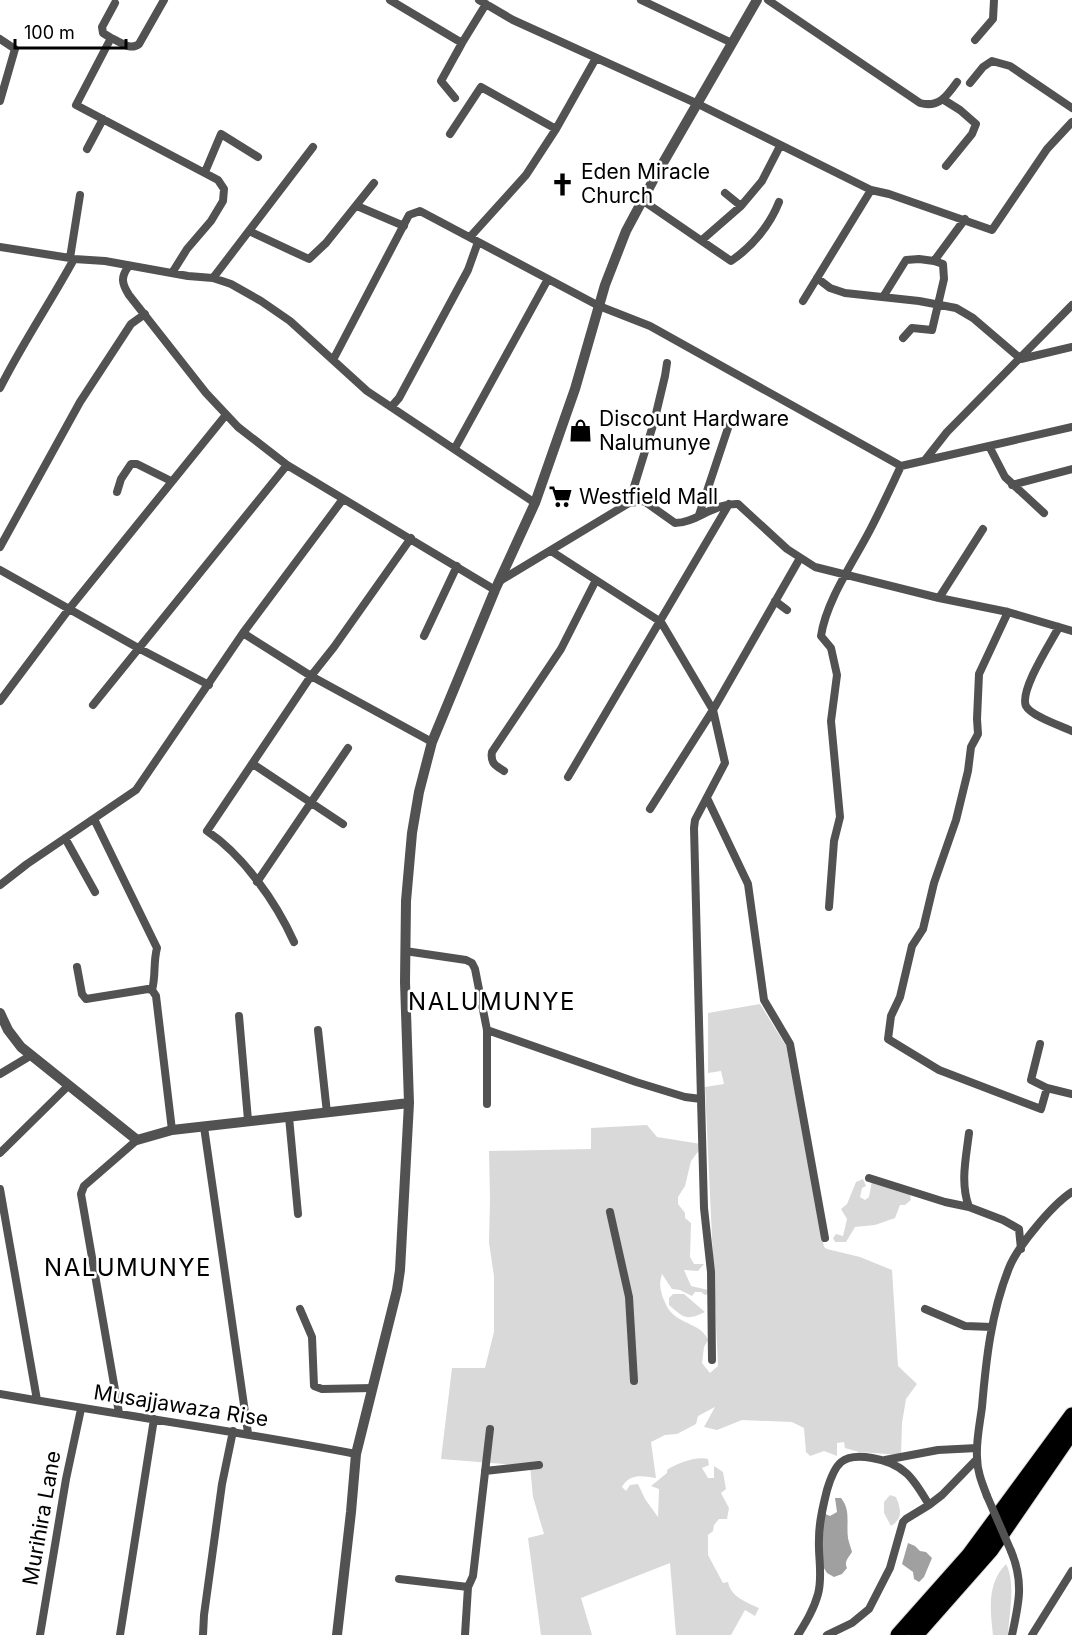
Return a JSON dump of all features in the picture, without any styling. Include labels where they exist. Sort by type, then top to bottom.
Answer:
[{"type":"highway","points":[[898,1635],[969,1555],[1072,1415]]},
{"type":"highway","points":[[916,1635],[991,1551],[1072,1432]]},
{"type":"street","points":[[115,3],[102,27],[103,33],[135,48],[140,44],[164,0]]},
{"type":"street","points":[[390,0],[462,43]]},
{"type":"street","points":[[641,0],[653,3],[732,43]]},
{"type":"street","points":[[336,1635],[356,1454],[397,1290],[406,1179],[409,1103],[406,901],[412,832],[419,792],[432,742],[496,586],[535,502],[576,389],[599,306],[619,248],[642,200],[757,0]]},
{"type":"street","points":[[768,0],[920,103],[932,105],[944,100],[957,82]]},
{"type":"street","points":[[975,40],[993,19],[994,0]]},
{"type":"street","points":[[456,54],[482,2],[513,20],[698,104],[871,190],[889,194],[992,230],[1047,149],[1072,122]]},
{"type":"street","points":[[111,38],[76,105],[205,172],[223,186],[223,201],[211,221],[187,249],[171,273]]},
{"type":"street","points":[[0,39],[15,49],[0,101]]},
{"type":"street","points":[[454,98],[441,81],[462,43]]},
{"type":"street","points":[[392,406],[399,398],[468,270],[474,240],[526,175],[556,129],[596,58]]},
{"type":"street","points":[[970,83],[983,67],[992,61],[1010,66],[1072,108]]},
{"type":"street","points":[[450,134],[481,87],[556,129]]},
{"type":"street","points":[[944,100],[976,124],[972,134],[946,166]]},
{"type":"street","points":[[87,149],[103,119]]},
{"type":"street","points":[[205,172],[221,134],[258,157]]},
{"type":"street","points":[[702,240],[741,206],[762,182],[780,146]]},
{"type":"street","points":[[213,278],[313,147]]},
{"type":"street","points":[[249,231],[309,259],[326,243],[374,183]]},
{"type":"street","points":[[802,301],[871,190]]},
{"type":"street","points":[[725,193],[741,206]]},
{"type":"street","points":[[0,247],[70,258],[80,195]]},
{"type":"street","points":[[642,200],[729,261],[733,260],[760,234],[773,216],[779,202]]},
{"type":"street","points":[[357,206],[404,226]]},
{"type":"street","points":[[333,360],[409,215],[420,211],[599,306],[650,326],[901,466],[1072,427]]},
{"type":"street","points":[[934,261],[964,220]]},
{"type":"street","points":[[0,388],[74,259],[105,261],[213,278],[231,284],[290,321],[359,384],[535,502]]},
{"type":"street","points":[[883,297],[906,260],[934,261],[943,264],[944,279],[932,330],[912,328],[903,338]]},
{"type":"street","points":[[129,266],[122,278],[122,285],[175,356],[225,416],[287,465],[457,566],[496,586]]},
{"type":"street","points":[[817,278],[830,288],[845,293],[956,309],[973,318],[1021,359]]},
{"type":"street","points":[[455,448],[548,279]]},
{"type":"street","points":[[925,460],[947,432],[1072,305]]},
{"type":"street","points":[[0,547],[80,402],[131,324],[145,314]]},
{"type":"street","points":[[1021,359],[1072,347]]},
{"type":"street","points":[[629,502],[654,422],[667,363]]},
{"type":"street","points":[[0,700],[69,609],[225,416]]},
{"type":"street","points":[[699,515],[729,425]]},
{"type":"street","points":[[989,446],[1012,485],[1044,513]]},
{"type":"street","points":[[117,492],[121,479],[131,464],[137,464],[171,481]]},
{"type":"street","points":[[93,705],[287,465]]},
{"type":"street","points":[[829,907],[834,840],[840,817],[831,721],[837,675],[831,648],[821,636],[822,626],[845,575],[901,466]]},
{"type":"street","points":[[1012,485],[1072,469]]},
{"type":"street","points":[[0,885],[136,790],[243,633],[343,499]]},
{"type":"street","points":[[496,586],[629,502],[644,501],[675,523],[681,523],[729,504],[743,507],[773,536],[815,567],[939,598],[1008,612],[1072,631]]},
{"type":"street","points":[[568,777],[729,504]]},
{"type":"street","points":[[939,598],[983,529]]},
{"type":"street","points":[[294,942],[283,918],[256,882],[230,849],[207,831],[311,676],[411,538]]},
{"type":"street","points":[[551,551],[661,622],[713,710],[725,764],[695,820],[694,828],[704,1208],[711,1272],[712,1360]]},
{"type":"street","points":[[650,809],[713,710],[800,558]]},
{"type":"street","points":[[424,636],[457,566]]},
{"type":"street","points":[[0,570],[209,685]]},
{"type":"street","points":[[504,771],[494,764],[491,757],[492,752],[561,649],[596,580]]},
{"type":"street","points":[[775,601],[787,609]]},
{"type":"street","points":[[1008,612],[979,674],[978,734],[971,747],[968,771],[956,820],[934,883],[923,929],[912,946],[900,997],[891,1016],[888,1039],[939,1070],[1041,1108],[1047,1088]]},
{"type":"street","points":[[1059,627],[1040,661],[1025,698],[1026,706],[1032,712],[1072,731]]},
{"type":"street","points":[[243,633],[311,676],[432,742]]},
{"type":"street","points":[[256,882],[348,748]]},
{"type":"street","points":[[253,764],[343,824]]},
{"type":"street","points":[[707,798],[748,884],[764,1000],[790,1044],[825,1238]]},
{"type":"street","points":[[94,819],[157,948],[154,960],[156,977],[152,990]]},
{"type":"street","points":[[65,838],[95,892]]},
{"type":"street","points":[[405,951],[466,960],[472,963],[487,1030],[487,1104]]},
{"type":"street","points":[[77,968],[82,994],[86,999],[148,989],[152,990],[156,996],[172,1130]]},
{"type":"street","points":[[0,1013],[8,1030],[30,1056],[137,1140]]},
{"type":"street","points":[[239,1016],[248,1120]]},
{"type":"street","points":[[318,1030],[327,1113]]},
{"type":"street","points":[[487,1030],[636,1082],[685,1097],[701,1099]]},
{"type":"street","points":[[1040,1044],[1031,1080],[1047,1088],[1072,1094]]},
{"type":"street","points":[[0,1074],[30,1056]]},
{"type":"street","points":[[0,1153],[68,1086]]},
{"type":"street","points":[[118,1413],[81,1194],[84,1186],[137,1140],[172,1130],[409,1103]]},
{"type":"street","points":[[289,1117],[298,1214]]},
{"type":"street","points":[[204,1127],[249,1434]]},
{"type":"street","points":[[969,1133],[964,1170],[964,1191],[969,1207]]},
{"type":"street","points":[[869,1178],[945,1202],[969,1207],[1003,1220],[1019,1229],[1021,1249]]},
{"type":"street","points":[[0,1189],[37,1400]]},
{"type":"street","points":[[1012,1635],[1020,1590],[1018,1571],[987,1496],[977,1459],[988,1341],[1009,1266],[1061,1199],[1072,1192]]},
{"type":"street","points":[[610,1212],[629,1297],[634,1381]]},
{"type":"street","points":[[300,1309],[312,1337],[314,1386],[322,1389],[373,1388]]},
{"type":"street","points":[[925,1309],[965,1326],[992,1327]]},
{"type":"street","name":"Musajjawaza Rise","points":[[0,1394],[81,1409],[233,1431],[356,1454]]},
{"type":"street","name":"Murihira Lane","points":[[40,1635],[62,1501],[81,1409]]},
{"type":"street","points":[[120,1635],[154,1419]]},
{"type":"street","points":[[465,1635],[468,1587],[473,1576],[490,1429]]},
{"type":"street","points":[[203,1635],[218,1507],[233,1431]]},
{"type":"street","points":[[884,1460],[938,1450],[977,1448]]},
{"type":"street","points":[[798,1635],[818,1594],[819,1528],[822,1509],[836,1465],[847,1459],[863,1456],[884,1460],[911,1476],[929,1505]]},
{"type":"street","points":[[827,1635],[852,1623],[868,1609],[890,1568],[903,1522],[942,1495],[977,1459]]},
{"type":"street","points":[[485,1471],[539,1465]]},
{"type":"street","points":[[1032,1635],[1072,1571]]},
{"type":"street","points":[[399,1579],[468,1587]]},
{"type":"shaded area","points":[[760,1004],[786,1046],[824,1247],[860,1257],[892,1270],[898,1366],[917,1384],[906,1399],[902,1423],[901,1455],[859,1452],[845,1448],[844,1442],[837,1443],[837,1456],[824,1451],[810,1456],[806,1452],[804,1428],[792,1422],[742,1420],[717,1430],[704,1427],[715,1407],[698,1416],[696,1424],[677,1434],[665,1435],[651,1442],[656,1478],[633,1477],[622,1487],[626,1491],[630,1485],[638,1484],[658,1517],[659,1489],[651,1486],[667,1473],[667,1470],[687,1461],[703,1458],[708,1459],[709,1465],[702,1468],[708,1478],[714,1478],[714,1466],[723,1472],[726,1489],[721,1493],[729,1508],[727,1519],[719,1519],[713,1531],[708,1535],[708,1555],[723,1583],[728,1582],[732,1592],[759,1608],[755,1616],[745,1610],[731,1635],[676,1635],[670,1563],[581,1598],[592,1635],[541,1635],[528,1538],[544,1534],[533,1497],[530,1466],[441,1459],[452,1368],[485,1368],[494,1332],[494,1276],[489,1243],[489,1151],[591,1149],[591,1128],[647,1125],[657,1137],[701,1144],[691,1161],[685,1186],[678,1197],[678,1204],[685,1213],[685,1218],[691,1223],[690,1257],[694,1264],[704,1264],[698,1271],[684,1270],[691,1286],[708,1290],[708,1294],[695,1292],[692,1296],[672,1289],[662,1274],[660,1286],[670,1311],[679,1319],[696,1327],[708,1340],[704,1347],[702,1363],[710,1373],[718,1366],[705,1087],[724,1084],[721,1071],[708,1073],[708,1013]]},
{"type":"shaded area","points":[[863,1179],[866,1186],[862,1188],[860,1197],[865,1200],[869,1197],[872,1181],[910,1194],[911,1200],[905,1205],[900,1205],[895,1218],[875,1225],[855,1227],[846,1242],[835,1242],[833,1238],[836,1234],[843,1236],[847,1219],[841,1209],[847,1204],[856,1182]]},
{"type":"shaded area","points":[[673,1294],[684,1294],[705,1312],[693,1317],[682,1315],[669,1305],[669,1298]]},
{"type":"shaded area","points":[[890,1495],[896,1497],[900,1510],[898,1520],[891,1526],[884,1513],[884,1502]]},
{"type":"shaded area","points":[[835,1498],[841,1498],[846,1507],[848,1538],[852,1552],[846,1562],[847,1568],[842,1574],[834,1577],[827,1573],[822,1565],[823,1513],[830,1516],[837,1512]]},
{"type":"shaded area","points":[[908,1543],[926,1552],[932,1558],[924,1577],[919,1582],[914,1579],[913,1572],[902,1564]]},
{"type":"shaded area","points":[[1006,1564],[1011,1580],[1008,1635],[993,1635],[991,1597],[1000,1571]]},
{"type":"place","name":"Eden Miracle Church","points":[[563,184]]},
{"type":"place","name":"Discount Hardware Nalumunye","points":[[581,431]]},
{"type":"place","name":"Westfield Mall","points":[[561,497]]},
{"type":"district","name":"NALUMUNYE","points":[[492,1002]]},
{"type":"district","name":"NALUMUNYE","points":[[128,1268]]}]
